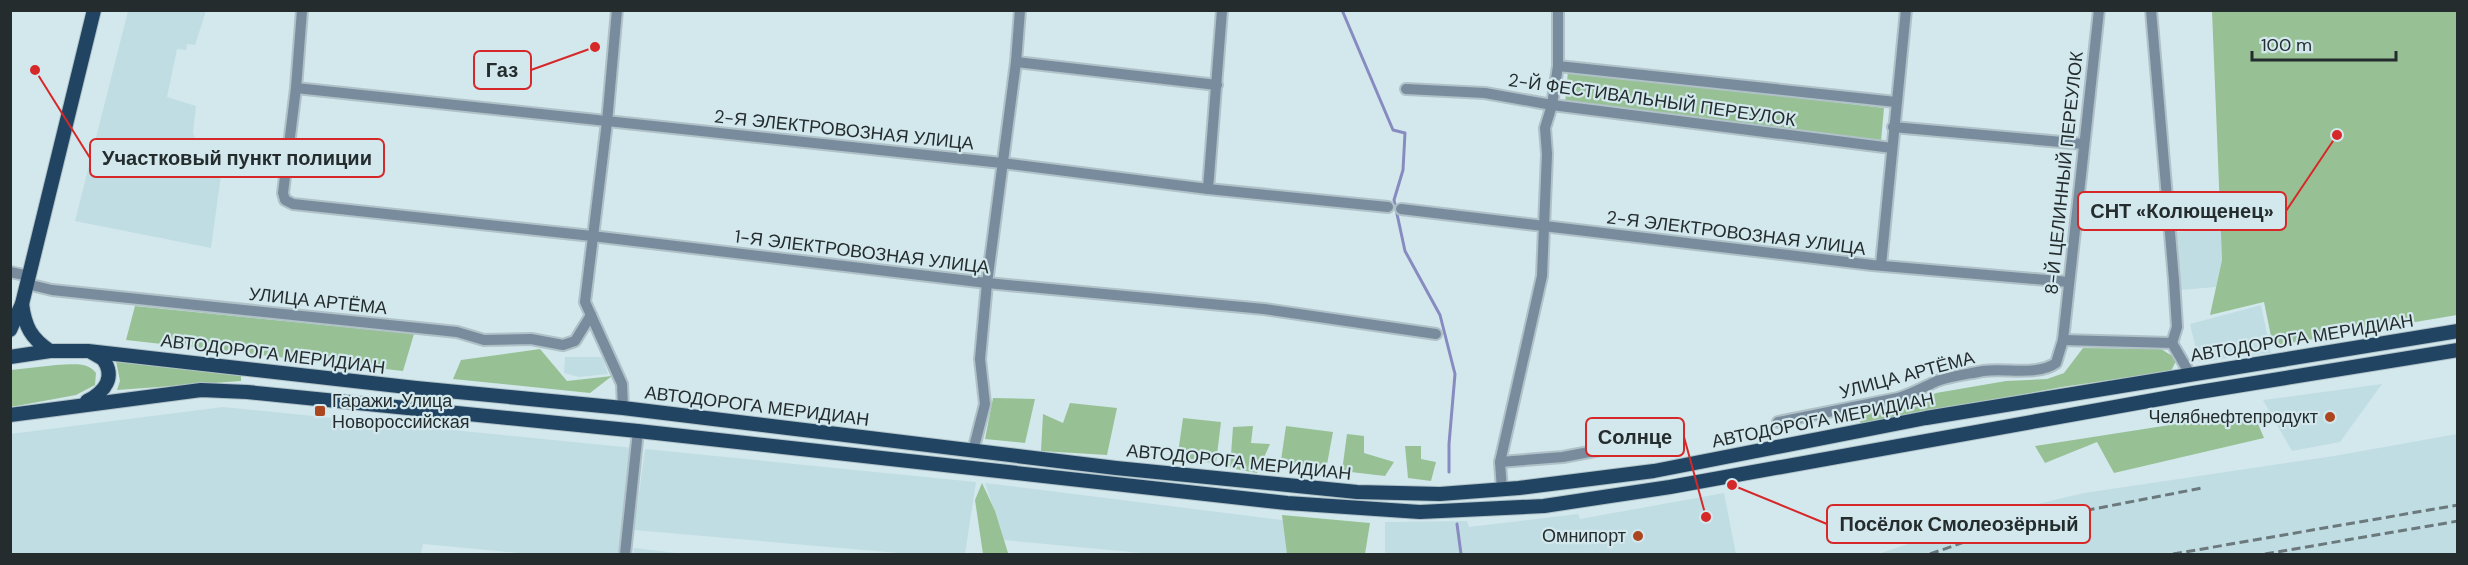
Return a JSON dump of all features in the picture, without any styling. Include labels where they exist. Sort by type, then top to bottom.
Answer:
[{"type":"main road","points":[[10,330],[22,304],[94,10]]},
{"type":"main road","points":[[22,304],[28,333],[37,343],[50,351]]},
{"type":"main road","name":"АВТОДОРОГА МЕРИДИАН","points":[[10,357],[50,351],[88,351],[404,387],[623,408],[1116,468],[1357,492],[1440,494],[1502,490],[1654,471],[1926,418],[2457,331]]},
{"type":"main road","name":"АВТОДОРОГА МЕРИДИАН","points":[[10,415],[201,390],[228,391],[638,431],[1287,503],[1420,512],[1544,506],[1670,487],[2193,393],[2457,350]]},
{"type":"main road","points":[[77,405],[100,393],[108,381],[106,363],[99,356],[88,351]]},
{"type":"main road","points":[[2190,374],[2193,393]]},
{"type":"main road","points":[[1502,490],[1504,509]]},
{"type":"street","points":[[296,88],[302,10]]},
{"type":"street","points":[[617,10],[607,122],[585,302],[622,384],[623,408]]},
{"type":"street","points":[[973,451],[985,404],[980,359],[987,284],[1016,62],[1020,10]]},
{"type":"street","points":[[1208,189],[1222,10]]},
{"type":"street","points":[[1502,490],[1500,462],[1542,276],[1547,154],[1545,128],[1552,105],[1558,66],[1558,10]]},
{"type":"street","points":[[1881,265],[1906,10]]},
{"type":"street","name":"8-Й ЦЕЛИННЫЙ ПЕРЕУЛОК","points":[[2063,340],[2098,10]]},
{"type":"street","points":[[2151,10],[2177,327],[2172,343],[2190,374]]},
{"type":"street","points":[[1016,62],[1217,85]]},
{"type":"street","name":"2-Й ФЕСТИВАЛЬНЫЙ ПЕРЕУЛОК","points":[[1558,66],[1896,102]]},
{"type":"street","name":"2-Я ЭЛЕКТРОВОЗНАЯ УЛИЦА","points":[[296,88],[1002,163],[1208,189],[1388,207]]},
{"type":"street","name":"1-Я ЭЛЕКТРОВОЗНАЯ УЛИЦА","points":[[296,88],[283,193],[285,200],[293,204],[592,236],[987,284],[1264,309],[1436,334]]},
{"type":"street","name":"2-Й ФЕСТИВАЛЬНЫЙ ПЕРЕУЛОК","points":[[1406,89],[1485,93],[1552,105],[1892,148]]},
{"type":"street","points":[[1893,127],[2084,144]]},
{"type":"street","name":"2-Я ЭЛЕКТРОВОЗНАЯ УЛИЦА","points":[[1401,209],[1881,265],[2069,282]]},
{"type":"street","name":"УЛИЦА АРТЁМА","points":[[10,272],[52,290],[457,332],[484,340],[531,339],[563,345],[575,341],[591,315]]},
{"type":"street","name":"УЛИЦА АРТЁМА","points":[[1778,422],[1898,398],[1915,393],[1938,381],[1984,371],[2031,369],[2039,371],[2056,363],[2063,340]]},
{"type":"street","points":[[2063,340],[2172,343]]},
{"type":"street","points":[[626,555],[638,431]]},
{"type":"street","points":[[1500,462],[1563,457],[1663,438]]},
{"type":"shaded area","points":[[128,11],[206,11],[195,45],[187,44],[186,50],[177,49],[167,97],[196,106],[193,133],[206,163],[222,168],[211,248],[75,221]]},
{"type":"shaded area","points":[[2221,228],[2222,260],[2216,287],[2181,290],[2176,232]]},
{"type":"shaded area","points":[[2261,305],[2271,353],[2199,362],[2190,324]]},
{"type":"shaded area","points":[[565,357],[602,357],[608,374],[579,377],[564,373]]},
{"type":"shaded area","points":[[2382,384],[2340,442],[2292,451],[2263,400]]},
{"type":"shaded area","points":[[223,407],[634,448],[623,554],[529,554],[423,544],[421,554],[11,554],[10,434]]},
{"type":"shaded area","points":[[2457,434],[2457,554],[1878,554],[2007,511],[2084,493],[2334,456]]},
{"type":"shaded area","points":[[645,449],[976,482],[965,554],[910,554],[634,530]]},
{"type":"shaded area","points":[[985,483],[1306,523],[1304,554],[1152,554],[1004,540]]},
{"type":"shaded area","points":[[1724,493],[1736,554],[1385,554],[1385,522],[1467,521],[1469,527],[1578,514],[1580,519]]},
{"type":"shaded area","points":[[634,548],[685,554],[633,554]]},
{"type":"green space","points":[[2212,11],[2457,11],[2457,315],[2273,346],[2264,302],[2210,315],[2222,260]]},
{"type":"green space","points":[[1568,71],[1884,108],[1881,141],[1565,103]]},
{"type":"green space","points":[[135,306],[414,334],[403,371],[126,340]]},
{"type":"green space","points":[[2083,348],[2161,349],[2177,359],[2171,371],[2062,387],[1861,424],[1858,415],[1917,403],[1936,393],[2006,381],[2047,379],[2064,373]]},
{"type":"green space","points":[[540,349],[567,381],[612,376],[590,393],[453,379],[461,360]]},
{"type":"green space","points":[[116,361],[175,365],[241,376],[241,381],[117,390],[120,381]]},
{"type":"green space","points":[[78,365],[92,369],[96,373],[95,385],[76,395],[11,407],[11,370]]},
{"type":"green space","points":[[993,398],[1035,399],[1025,443],[985,439]]},
{"type":"green space","points":[[1070,403],[1117,408],[1107,455],[1041,451],[1043,414],[1063,423]]},
{"type":"green space","points":[[2253,412],[2264,438],[2114,473],[2097,442],[2045,463],[2035,446]]},
{"type":"green space","points":[[1183,418],[1221,422],[1216,463],[1177,460]]},
{"type":"green space","points":[[1253,426],[1251,443],[1270,444],[1257,473],[1230,468],[1233,427]]},
{"type":"green space","points":[[1286,426],[1333,432],[1325,475],[1280,467]]},
{"type":"green space","points":[[1347,434],[1364,436],[1364,453],[1394,462],[1385,476],[1342,471]]},
{"type":"green space","points":[[1405,446],[1421,446],[1421,459],[1436,462],[1431,481],[1408,478]]},
{"type":"green space","points":[[982,483],[995,511],[1008,553],[1013,554],[983,554],[975,500]]},
{"type":"green space","points":[[1282,515],[1370,523],[1365,554],[1287,554]]},
{"type":"waterway","points":[[1342,10],[1393,130],[1405,133],[1403,170],[1394,200],[1405,251],[1440,315],[1455,374],[1449,472]]},
{"type":"waterway","points":[[1457,524],[1461,554]]},
{"type":"railway","points":[[1930,554],[2016,524],[2202,488]]},
{"type":"railway","points":[[2173,554],[2458,505]]},
{"type":"railway","points":[[2265,554],[2458,521]]},
{"type":"place","name":"Газ","points":[[595,47]]},
{"type":"place","name":"Участковый пункт полиции","points":[[35,70]]},
{"type":"place","name":"СНТ «Колющенец»","points":[[2337,135]]},
{"type":"place","name":"Гаражи. Улица Новороссийская","points":[[320,411]]},
{"type":"place","name":"Челябнефтепродукт","points":[[2330,417]]},
{"type":"place","name":"Посёлок Смолеозёрный","points":[[1732,485]]},
{"type":"place","name":"Солнце","points":[[1706,517]]},
{"type":"place","name":"Омнипорт","points":[[1638,536]]}]
